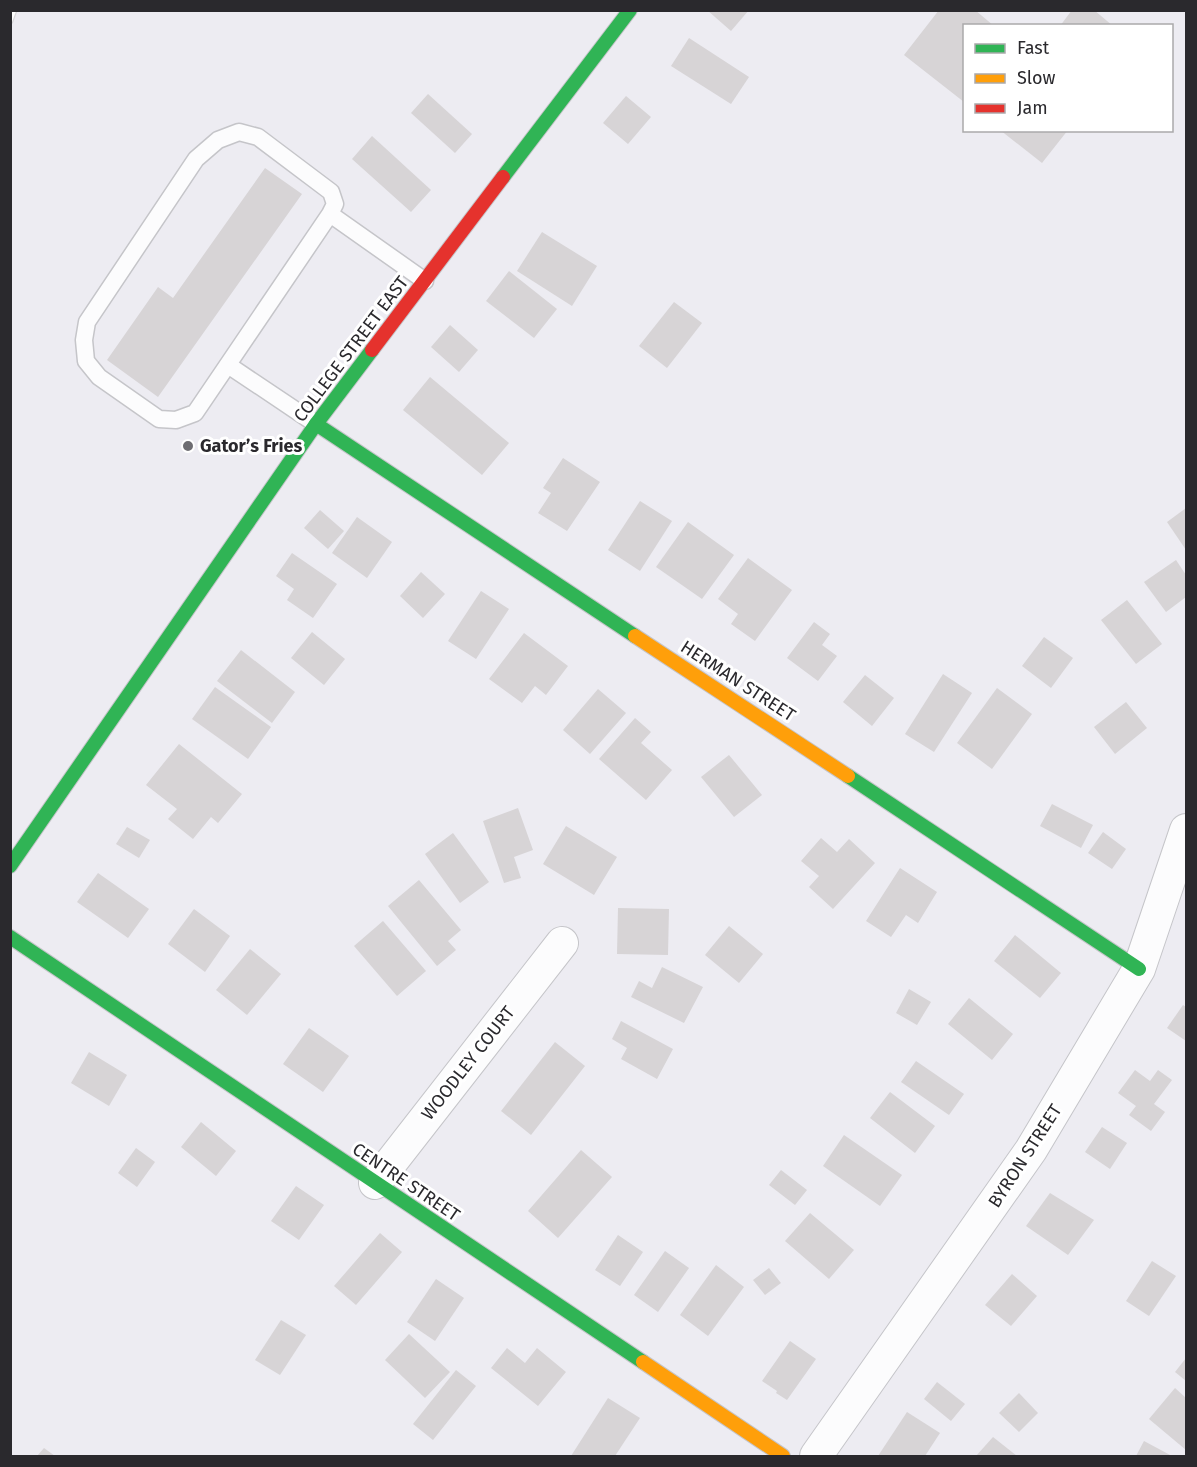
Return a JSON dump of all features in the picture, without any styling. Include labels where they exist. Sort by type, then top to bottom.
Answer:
[{"type":"street","name":"COLLEGE STREET EAST","points":[[10,866],[316,424],[630,10]]},
{"type":"street","name":"HERMAN STREET","points":[[316,424],[1139,969]]},
{"type":"street","name":"BYRON STREET","points":[[816,1456],[1031,1150],[1139,969],[1186,830]]},
{"type":"street","name":"CENTRE STREET","points":[[10,937],[783,1456]]},
{"type":"street","name":"WOODLEY COURT","points":[[375,1183],[562,943]]},
{"type":"lane","points":[[239,132],[258,137],[331,192],[334,204],[330,214],[195,413],[176,420],[159,419],[99,377],[86,361],[84,340],[87,322],[196,159],[218,140],[239,132]]},
{"type":"lane","points":[[330,214],[425,281]]},
{"type":"lane","points":[[228,365],[316,424]]},
{"type":"building","points":[[707,10],[749,10],[731,31]]},
{"type":"building","points":[[939,10],[975,10],[992,24],[963,24],[963,101],[904,55]]},
{"type":"building","points":[[1072,10],[1094,10],[1111,24],[1062,24]]},
{"type":"building","points":[[689,38],[749,77],[731,104],[671,66]]},
{"type":"building","points":[[428,94],[472,134],[455,153],[411,113]]},
{"type":"building","points":[[626,96],[651,117],[628,144],[603,123]]},
{"type":"building","points":[[1003,132],[1066,132],[1042,163]]},
{"type":"building","points":[[372,136],[431,190],[411,212],[352,159]]},
{"type":"building","points":[[265,168],[302,194],[158,397],[107,360],[158,287],[173,298]]},
{"type":"building","points":[[542,232],[597,266],[572,306],[517,271]]},
{"type":"building","points":[[509,271],[557,309],[534,338],[486,301]]},
{"type":"building","points":[[674,302],[702,323],[667,368],[639,346]]},
{"type":"building","points":[[450,325],[478,350],[459,372],[431,347]]},
{"type":"building","points":[[430,377],[509,443],[482,475],[403,410]]},
{"type":"building","points":[[563,458],[600,482],[567,531],[538,513],[551,493],[543,488]]},
{"type":"building","points":[[640,501],[672,521],[640,571],[608,550]]},
{"type":"building","points":[[1186,508],[1186,550],[1167,522]]},
{"type":"building","points":[[320,510],[344,531],[328,549],[304,528]]},
{"type":"building","points":[[357,517],[392,542],[367,578],[332,553]]},
{"type":"building","points":[[688,522],[734,555],[702,599],[656,567]]},
{"type":"building","points":[[292,553],[337,584],[313,618],[287,600],[294,589],[276,576]]},
{"type":"building","points":[[748,558],[792,590],[755,641],[731,624],[738,614],[718,599]]},
{"type":"building","points":[[1176,560],[1186,575],[1186,597],[1166,612],[1144,582]]},
{"type":"building","points":[[421,572],[445,594],[423,618],[400,596]]},
{"type":"building","points":[[481,591],[509,609],[476,659],[448,641]]},
{"type":"building","points":[[1127,600],[1162,644],[1136,664],[1101,620]]},
{"type":"building","points":[[814,622],[830,634],[822,645],[837,656],[818,681],[787,658]]},
{"type":"building","points":[[312,632],[345,659],[324,685],[291,658]]},
{"type":"building","points":[[524,633],[568,666],[546,695],[535,686],[522,703],[489,679]]},
{"type":"building","points":[[1044,637],[1073,658],[1051,688],[1022,666]]},
{"type":"building","points":[[241,650],[295,692],[272,723],[217,681]]},
{"type":"building","points":[[943,674],[972,693],[934,752],[905,734]]},
{"type":"building","points":[[865,675],[894,698],[872,726],[843,702]]},
{"type":"building","points":[[215,687],[271,727],[248,759],[192,719]]},
{"type":"building","points":[[997,688],[1032,714],[992,769],[957,743]]},
{"type":"building","points":[[598,689],[626,713],[590,754],[563,730]]},
{"type":"building","points":[[1126,702],[1147,728],[1115,754],[1094,727]]},
{"type":"building","points":[[635,718],[651,732],[641,743],[672,770],[646,800],[599,759]]},
{"type":"building","points":[[179,744],[242,794],[218,823],[211,817],[193,839],[168,819],[177,809],[146,785]]},
{"type":"building","points":[[729,755],[762,795],[734,817],[701,777]]},
{"type":"building","points":[[1052,804],[1093,825],[1081,848],[1040,826]]},
{"type":"building","points":[[518,808],[533,850],[514,857],[521,878],[504,883],[483,821]]},
{"type":"building","points":[[566,826],[617,857],[594,895],[543,864]]},
{"type":"building","points":[[127,827],[150,840],[139,858],[116,844]]},
{"type":"building","points":[[1103,832],[1126,849],[1112,869],[1088,853]]},
{"type":"building","points":[[453,833],[489,882],[460,903],[425,854]]},
{"type":"building","points":[[821,838],[837,852],[849,839],[875,863],[833,909],[809,887],[819,876],[801,861]]},
{"type":"building","points":[[900,868],[937,892],[918,923],[906,915],[891,937],[866,921]]},
{"type":"building","points":[[98,873],[149,909],[128,938],[77,902]]},
{"type":"building","points":[[419,880],[461,930],[448,941],[456,950],[437,966],[388,906]]},
{"type":"building","points":[[618,908],[669,909],[668,955],[617,954]]},
{"type":"building","points":[[194,909],[230,936],[205,972],[168,944]]},
{"type":"building","points":[[383,921],[426,971],[397,996],[354,946]]},
{"type":"building","points":[[729,926],[763,954],[739,983],[705,955]]},
{"type":"building","points":[[1015,935],[1061,973],[1040,998],[994,961]]},
{"type":"building","points":[[250,949],[281,974],[247,1015],[216,990]]},
{"type":"building","points":[[662,967],[703,987],[684,1023],[631,997],[639,981],[652,988]]},
{"type":"building","points":[[909,989],[931,1002],[917,1025],[896,1013]]},
{"type":"building","points":[[969,998],[1013,1034],[992,1060],[948,1024]]},
{"type":"building","points":[[1183,1005],[1186,1007],[1186,1041],[1167,1028]]},
{"type":"building","points":[[621,1021],[673,1049],[657,1079],[621,1059],[627,1048],[612,1039]]},
{"type":"building","points":[[309,1028],[349,1056],[323,1092],[283,1064]]},
{"type":"building","points":[[555,1042],[585,1066],[531,1135],[501,1111]]},
{"type":"building","points":[[89,1052],[127,1075],[109,1106],[71,1083]]},
{"type":"building","points":[[916,1061],[964,1094],[949,1115],[901,1082]]},
{"type":"building","points":[[1135,1070],[1150,1081],[1158,1070],[1172,1080],[1154,1104],[1165,1112],[1151,1131],[1129,1115],[1136,1106],[1118,1093]]},
{"type":"building","points":[[890,1092],[935,1126],[915,1153],[870,1118]]},
{"type":"building","points":[[201,1122],[236,1151],[216,1176],[181,1147]]},
{"type":"building","points":[[1102,1127],[1127,1143],[1110,1169],[1085,1152]]},
{"type":"building","points":[[844,1135],[902,1175],[880,1206],[823,1166]]},
{"type":"building","points":[[136,1148],[155,1162],[137,1187],[118,1173]]},
{"type":"building","points":[[581,1150],[612,1177],[558,1238],[528,1211]]},
{"type":"building","points":[[781,1170],[807,1190],[795,1205],[769,1185]]},
{"type":"building","points":[[296,1186],[324,1205],[299,1240],[271,1221]]},
{"type":"building","points":[[1050,1193],[1094,1220],[1068,1255],[1026,1226]]},
{"type":"building","points":[[810,1213],[854,1250],[829,1279],[785,1241]]},
{"type":"building","points":[[380,1233],[402,1252],[356,1305],[334,1286]]},
{"type":"building","points":[[618,1235],[643,1252],[620,1286],[595,1270]]},
{"type":"building","points":[[665,1251],[689,1268],[658,1312],[634,1295]]},
{"type":"building","points":[[1152,1261],[1176,1276],[1149,1316],[1126,1301]]},
{"type":"building","points":[[716,1265],[744,1287],[708,1336],[680,1315]]},
{"type":"building","points":[[769,1268],[781,1283],[765,1295],[753,1280]]},
{"type":"building","points":[[1012,1274],[1037,1296],[1011,1326],[985,1305]]},
{"type":"building","points":[[436,1279],[464,1298],[435,1341],[407,1322]]},
{"type":"building","points":[[281,1320],[306,1335],[280,1375],[255,1360]]},
{"type":"building","points":[[409,1334],[450,1372],[425,1398],[385,1360]]},
{"type":"building","points":[[790,1341],[816,1359],[787,1400],[762,1381]]},
{"type":"building","points":[[507,1348],[525,1363],[537,1348],[566,1372],[538,1406],[491,1368]]},
{"type":"building","points":[[1186,1358],[1186,1381],[1175,1372]]},
{"type":"building","points":[[456,1370],[476,1386],[433,1440],[413,1424]]},
{"type":"building","points":[[937,1382],[965,1404],[951,1421],[924,1399]]},
{"type":"building","points":[[1175,1388],[1186,1398],[1186,1450],[1149,1419]]},
{"type":"building","points":[[1019,1393],[1038,1413],[1019,1432],[999,1413]]},
{"type":"building","points":[[608,1398],[640,1418],[615,1456],[571,1456]]},
{"type":"building","points":[[907,1412],[940,1433],[925,1456],[878,1456]]},
{"type":"building","points":[[993,1437],[1017,1456],[976,1456]]},
{"type":"building","points":[[1144,1441],[1172,1456],[1136,1456]]},
{"type":"building","points":[[44,1448],[55,1456],[37,1456]]},
{"type":"railway","points":[[10,21],[14,10]]},
{"type":"traffic: fast","points":[[503,177],[630,10]]},
{"type":"traffic: fast","points":[[10,866],[316,424],[372,350]]},
{"type":"traffic: fast","points":[[316,424],[635,636]]},
{"type":"traffic: fast","points":[[848,776],[1139,969]]},
{"type":"traffic: fast","points":[[10,937],[643,1362]]},
{"type":"traffic: slow","points":[[635,636],[848,776]]},
{"type":"traffic: slow","points":[[643,1362],[783,1456]]},
{"type":"traffic: jam","points":[[372,350],[503,177]]},
{"type":"place","name":"Gator’s Fries","points":[[188,446]]}]
